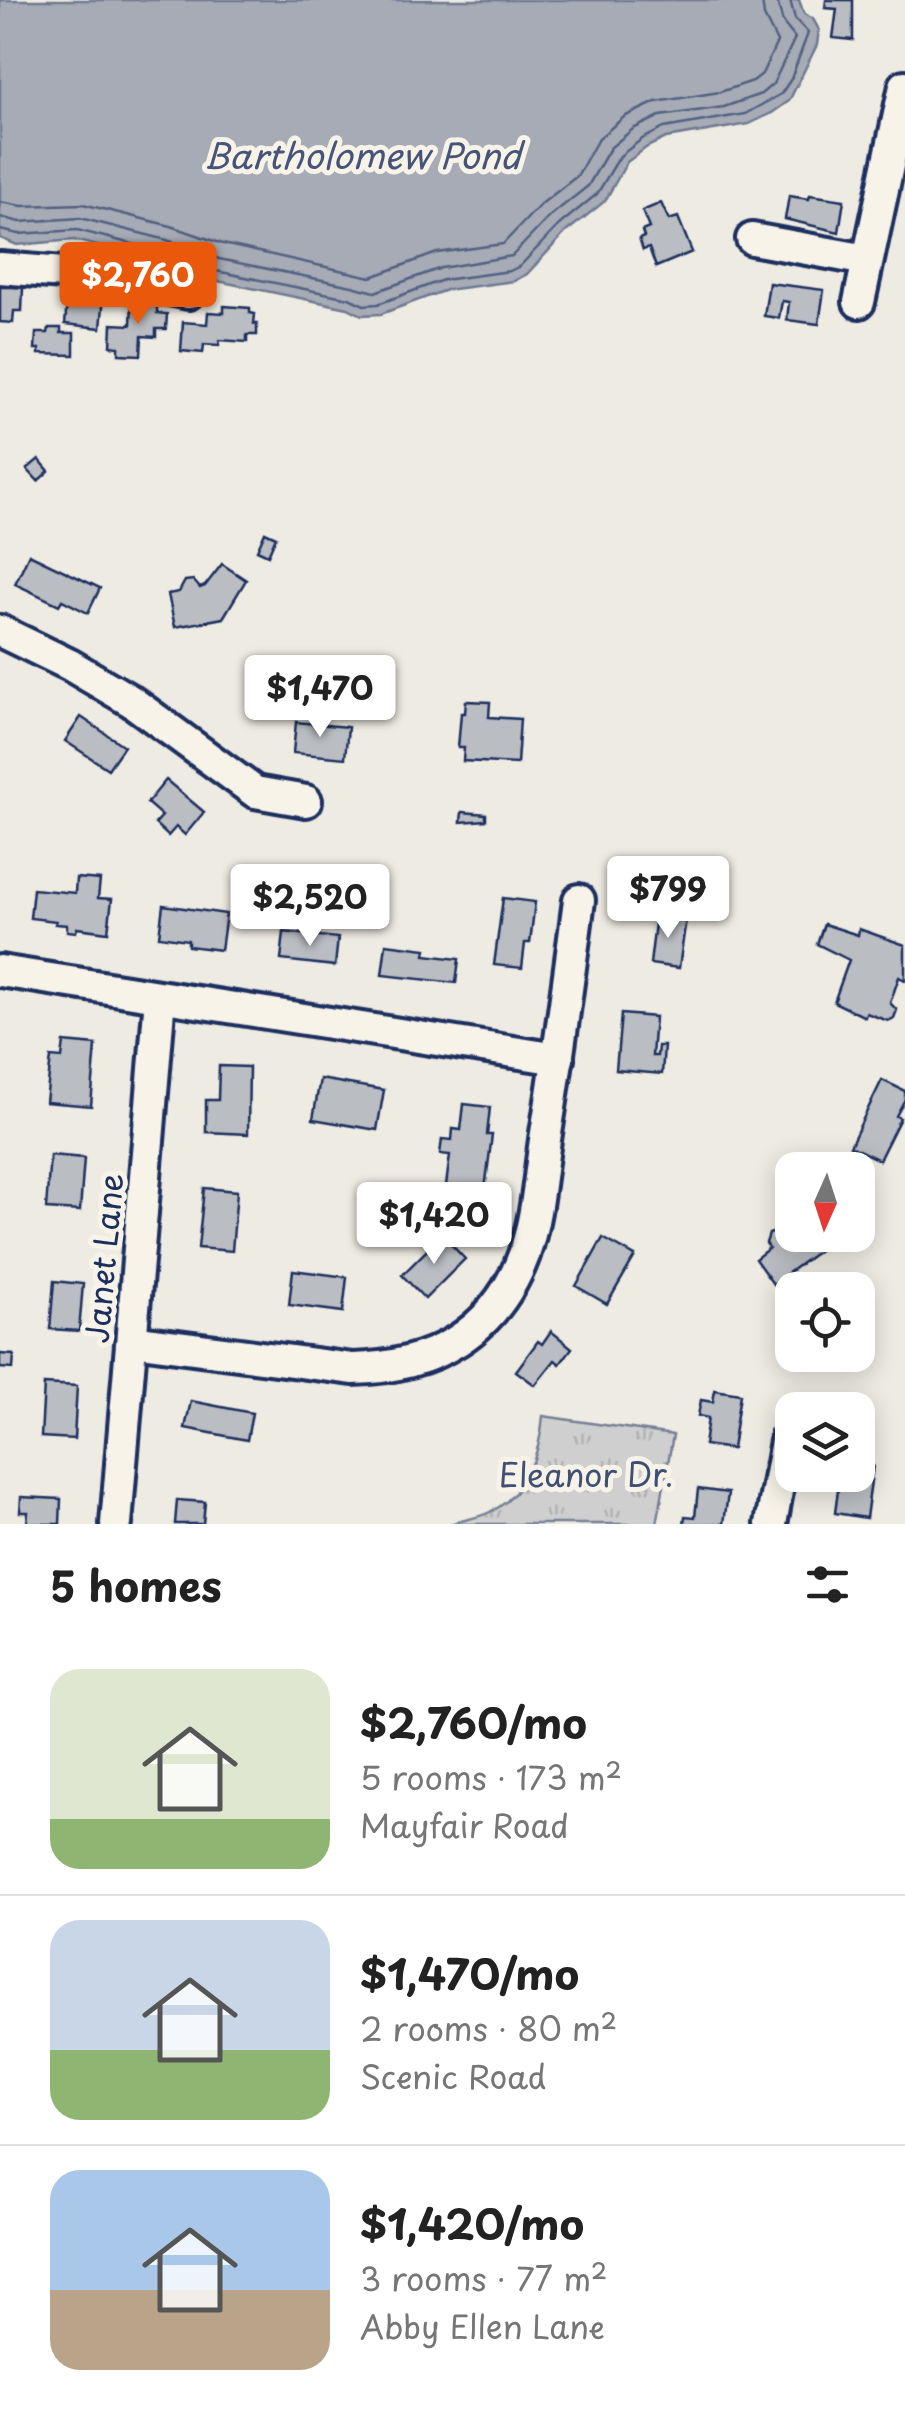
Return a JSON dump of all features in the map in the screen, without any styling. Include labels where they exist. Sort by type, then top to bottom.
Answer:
[{"type":"street","points":[[860,302],[905,86]]},
{"type":"street","points":[[752,239],[867,260]]},
{"type":"street","points":[[0,268],[115,277],[188,293]]},
{"type":"street","points":[[0,632],[70,665],[131,701],[256,792],[306,801]]},
{"type":"street","points":[[132,1340],[353,1369],[413,1363],[465,1335],[501,1299],[525,1251],[558,1058],[578,900]]},
{"type":"street","points":[[0,972],[558,1058]]},
{"type":"street","name":"Janet Lane","points":[[116,1524],[160,997]]},
{"type":"street","points":[[771,1524],[777,1492]]},
{"type":"green space","name":"Eleanor Dr.","points":[[543,1416],[673,1435],[657,1524],[450,1524],[490,1512],[513,1495],[529,1472]]},
{"type":"water","name":"Bartholomew Pond","points":[[0,0],[799,0],[804,14],[813,19],[819,30],[817,45],[789,101],[749,124],[666,138],[647,147],[627,162],[605,201],[566,232],[527,274],[514,281],[446,290],[381,314],[362,315],[348,308],[213,280],[74,240],[17,245],[0,238]]},
{"type":"building","points":[[826,0],[853,0],[853,40],[833,38],[837,9],[825,8]]},
{"type":"building","points":[[810,195],[844,200],[839,232],[785,219],[789,196],[809,199]]},
{"type":"building","points":[[661,203],[669,220],[678,217],[692,252],[656,267],[649,248],[643,250],[639,239],[644,237],[642,231],[649,228],[642,211]]},
{"type":"building","points":[[69,281],[105,284],[101,328],[65,324]]},
{"type":"building","points":[[769,283],[824,290],[819,324],[787,320],[789,302],[782,301],[779,318],[764,316]]},
{"type":"building","points":[[0,287],[23,287],[22,311],[14,311],[13,323],[0,322]]},
{"type":"building","points":[[132,299],[157,300],[157,313],[167,314],[166,329],[156,329],[156,337],[142,336],[141,355],[119,354],[119,347],[111,346],[112,324],[131,325]]},
{"type":"building","points":[[224,306],[250,308],[250,313],[255,314],[257,335],[247,335],[247,342],[220,340],[219,345],[204,344],[203,353],[181,351],[183,322],[207,324],[208,312],[224,313]]},
{"type":"building","points":[[49,328],[74,333],[74,355],[39,354],[39,349],[35,349],[36,333],[48,333]]},
{"type":"building","points":[[39,459],[49,471],[38,481],[27,469]]},
{"type":"building","points":[[265,532],[276,537],[268,555],[257,550]]},
{"type":"building","points":[[29,554],[100,588],[88,613],[62,600],[59,605],[15,584]]},
{"type":"building","points":[[222,564],[246,580],[223,618],[175,627],[168,594],[179,592],[185,581],[193,580],[200,588],[205,586]]},
{"type":"building","points":[[466,701],[490,702],[489,717],[520,719],[517,764],[463,761],[464,748],[458,748]]},
{"type":"building","points":[[81,717],[124,746],[108,769],[65,741]]},
{"type":"building","points":[[296,722],[348,727],[345,758],[293,753]]},
{"type":"building","points":[[166,780],[204,812],[185,835],[176,827],[168,836],[155,824],[162,816],[147,803]]},
{"type":"building","points":[[462,812],[486,814],[486,820],[461,822]]},
{"type":"building","points":[[76,878],[100,880],[98,898],[112,899],[108,932],[77,928],[76,932],[67,931],[67,925],[55,924],[56,921],[30,918],[33,889],[75,893]]},
{"type":"building","points":[[503,898],[535,902],[530,943],[525,943],[522,968],[494,965]]},
{"type":"building","points":[[163,905],[226,914],[221,950],[188,946],[188,940],[159,936]]},
{"type":"building","points":[[310,909],[327,911],[325,924],[309,922]]},
{"type":"building","points":[[656,915],[686,919],[679,968],[650,964]]},
{"type":"building","points":[[824,924],[858,935],[859,929],[905,945],[905,980],[899,977],[890,1003],[897,1010],[894,1018],[888,1021],[866,1013],[865,1017],[834,1002],[849,960],[817,944]]},
{"type":"building","points":[[284,932],[338,938],[335,966],[281,960]]},
{"type":"building","points":[[386,944],[426,949],[425,955],[459,959],[456,983],[382,975]]},
{"type":"building","points":[[621,1014],[655,1017],[652,1056],[657,1056],[658,1046],[664,1046],[662,1074],[616,1070]]},
{"type":"building","points":[[64,1042],[96,1045],[91,1106],[46,1102],[51,1057],[62,1058]]},
{"type":"building","points":[[219,1066],[249,1067],[248,1134],[206,1132],[206,1100],[218,1100]]},
{"type":"building","points":[[320,1079],[384,1090],[377,1130],[313,1119]]},
{"type":"building","points":[[882,1080],[905,1091],[896,1116],[900,1118],[879,1160],[875,1152],[850,1146]]},
{"type":"building","points":[[464,1104],[490,1107],[487,1135],[492,1135],[484,1197],[445,1193],[450,1155],[440,1154],[442,1139],[452,1140],[453,1129],[461,1130]]},
{"type":"building","points":[[50,1155],[84,1158],[80,1211],[46,1209]]},
{"type":"building","points":[[204,1188],[237,1191],[232,1251],[198,1248]]},
{"type":"building","points":[[775,1232],[775,1252],[817,1252],[789,1272],[775,1272],[773,1284],[755,1259],[769,1248],[769,1234]]},
{"type":"building","points":[[442,1235],[465,1259],[425,1299],[402,1275]]},
{"type":"building","points":[[603,1238],[635,1256],[607,1304],[576,1286]]},
{"type":"building","points":[[293,1270],[347,1277],[343,1312],[289,1305]]},
{"type":"building","points":[[54,1281],[83,1284],[79,1331],[50,1329]]},
{"type":"building","points":[[551,1331],[572,1348],[560,1364],[555,1360],[535,1385],[516,1371],[538,1341],[542,1344]]},
{"type":"building","points":[[0,1354],[14,1355],[13,1369],[0,1368]]},
{"type":"building","points":[[44,1384],[77,1386],[74,1439],[41,1437]]},
{"type":"building","points":[[715,1390],[740,1394],[732,1449],[704,1445],[708,1418],[698,1416],[701,1400],[713,1402]]},
{"type":"building","points":[[191,1401],[252,1413],[247,1440],[185,1428]]},
{"type":"building","points":[[698,1489],[728,1493],[724,1524],[684,1524],[685,1516],[695,1517]]},
{"type":"building","points":[[838,1492],[870,1492],[866,1518],[835,1513]]},
{"type":"building","points":[[21,1497],[61,1499],[60,1524],[27,1524],[28,1512],[20,1512]]},
{"type":"building","points":[[177,1500],[205,1502],[203,1524],[175,1524]]}]
